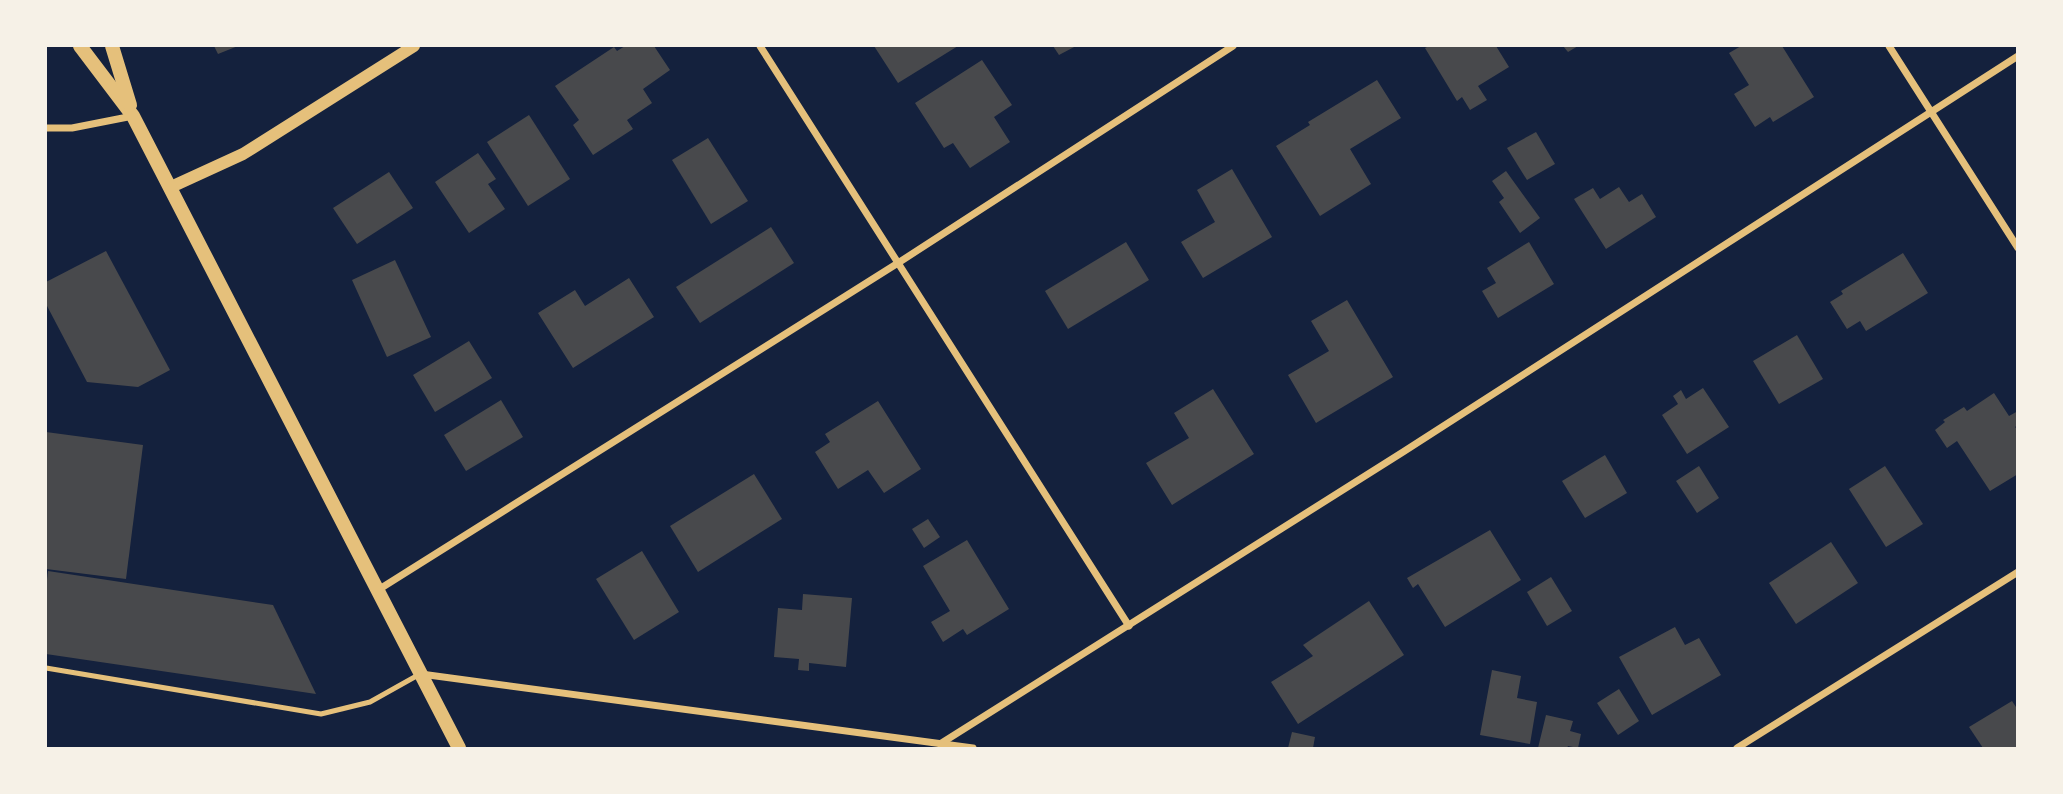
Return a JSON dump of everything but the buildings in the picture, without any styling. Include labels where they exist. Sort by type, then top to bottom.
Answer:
[{"type":"main road","points":[[80,46],[133,116],[459,748]]},
{"type":"main road","points":[[112,46],[133,116]]},
{"type":"street","points":[[171,187],[243,154],[414,46]]},
{"type":"street","points":[[760,46],[1129,626]]},
{"type":"street","points":[[378,590],[898,263],[1233,46]]},
{"type":"street","points":[[1889,46],[2018,248]]},
{"type":"street","points":[[940,744],[2018,57]]},
{"type":"street","points":[[46,128],[72,128],[133,116]]},
{"type":"street","points":[[1737,748],[2018,572]]},
{"type":"street","points":[[421,674],[973,748]]},
{"type":"lane","points":[[46,668],[321,714],[370,702],[421,674]]}]
